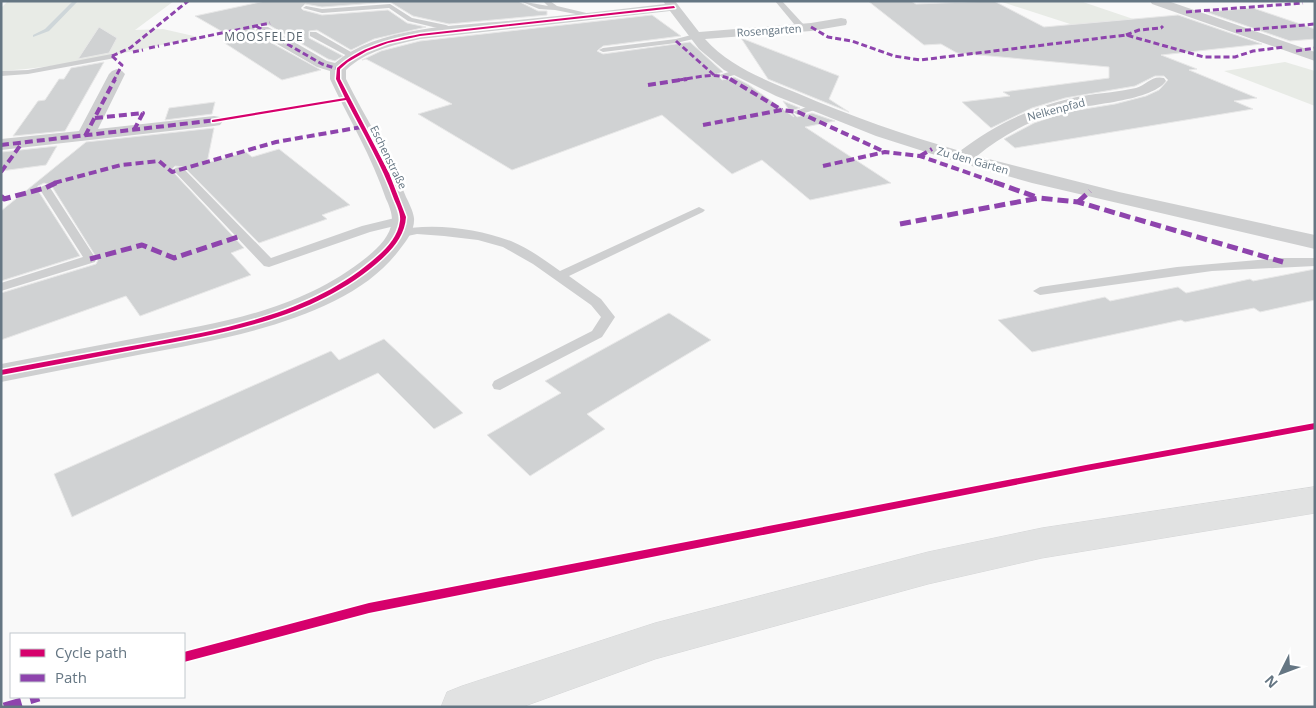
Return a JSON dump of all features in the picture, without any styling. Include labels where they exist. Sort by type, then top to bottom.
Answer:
[{"type":"main road","points":[[462,707],[655,641],[928,568],[1042,543],[1315,500]]},
{"type":"street","points":[[1156,1],[1315,57]]},
{"type":"street","points":[[263,30],[322,64],[338,69],[354,56],[400,39],[454,30],[596,16],[672,4]]},
{"type":"street","name":"Zu den Gärten","points":[[672,4],[695,36],[731,73],[806,109],[964,158],[1090,191],[1315,242]]},
{"type":"street","name":"Rosengarten","points":[[695,36],[802,28],[841,22]]},
{"type":"street","name":"Eschenstraße","points":[[338,69],[338,79],[392,184],[401,227]]},
{"type":"street","points":[[85,136],[117,74]]},
{"type":"street","name":"Nelkenpfad","points":[[964,158],[1002,129],[1023,118],[1071,103],[1144,90],[1158,81]]},
{"type":"street","points":[[94,118],[142,113],[134,130]]},
{"type":"street","points":[[1,145],[214,121]]},
{"type":"street","points":[[1,373],[202,335],[247,324],[287,311],[344,285],[370,268],[389,249],[401,227]]},
{"type":"lane","points":[[523,1],[540,7],[596,16]]},
{"type":"lane","points":[[546,1],[555,8]]},
{"type":"lane","points":[[778,1],[802,28]]},
{"type":"lane","points":[[306,8],[322,10],[390,6],[398,13],[410,19],[454,30]]},
{"type":"lane","points":[[313,34],[354,56]]},
{"type":"lane","points":[[603,50],[676,41],[695,36]]},
{"type":"lane","points":[[1,74],[28,72],[112,56]]},
{"type":"lane","points":[[179,170],[269,263],[366,229],[401,227],[478,236],[507,244],[538,261],[596,302],[608,317],[597,334],[500,386]]},
{"type":"lane","points":[[1,287],[90,259],[45,188]]},
{"type":"lane","points":[[559,276],[700,210]]},
{"type":"lane","points":[[1040,291],[1186,270],[1283,262],[1315,262]]},
{"type":"shaded area","points":[[8,1],[174,1],[135,30],[163,29],[198,37],[76,62],[1,71],[1,8]]},
{"type":"shaded area","points":[[999,1],[1080,1],[1148,24],[1101,34]]},
{"type":"shaded area","points":[[1285,62],[1315,71],[1315,106],[1224,71]]},
{"type":"building","points":[[265,1],[518,1],[538,11],[547,11],[547,15],[449,24],[413,16],[390,2],[322,7],[305,4],[301,8],[303,10],[322,15],[388,10],[407,23],[426,27],[374,39],[351,50],[317,30],[309,31],[309,38],[343,56],[335,61],[328,59],[269,25],[258,25],[254,29],[257,35],[321,70],[282,80],[223,42],[235,39],[195,16]]},
{"type":"building","points":[[868,1],[911,1],[916,4],[994,1],[1044,27],[1178,15],[1262,44],[1161,55],[1197,69],[1189,70],[1257,98],[1234,101],[1253,109],[1015,148],[1004,139],[1034,123],[1066,112],[1115,104],[1146,96],[1159,90],[1168,80],[1164,76],[1155,76],[1135,86],[1065,98],[1032,108],[991,128],[962,102],[1010,96],[1003,92],[1109,78],[1109,67],[957,53],[941,44],[924,45]]},
{"type":"building","points":[[1253,8],[1315,29],[1315,39],[1290,41],[1206,12]]},
{"type":"building","points":[[652,15],[681,36],[603,46],[597,51],[603,54],[690,42],[723,72],[717,74],[722,80],[734,77],[749,85],[794,117],[783,101],[800,108],[791,111],[797,117],[812,113],[835,121],[805,127],[891,183],[810,200],[762,160],[732,174],[662,115],[512,170],[418,114],[452,104],[366,59],[362,60],[381,51],[420,41]]},
{"type":"building","points":[[99,27],[117,38],[109,53],[78,59]]},
{"type":"building","points":[[741,38],[839,76],[829,99],[849,112],[768,79]]},
{"type":"building","points":[[104,62],[65,131],[13,136],[38,101],[45,100],[59,79],[64,79],[71,68]]},
{"type":"building","points":[[215,102],[212,114],[165,120],[169,108]]},
{"type":"building","points":[[214,128],[207,163],[246,152],[252,157],[279,149],[350,205],[322,215],[327,219],[259,243],[184,167],[175,166],[172,169],[174,173],[244,248],[231,253],[251,275],[140,316],[126,296],[1,340],[1,293],[96,264],[98,260],[51,185],[44,183],[38,186],[37,189],[80,256],[1,281],[1,211],[86,142]]},
{"type":"building","points":[[57,146],[46,165],[1,171],[2,152]]},
{"type":"building","points":[[1315,269],[1315,300],[1260,312],[1254,308],[1185,322],[1181,320],[1032,352],[998,320],[1105,297],[1110,301],[1178,287],[1186,293],[1250,279],[1253,281]]},
{"type":"building","points":[[669,313],[711,340],[587,414],[605,429],[530,476],[487,435],[561,393],[545,381]]},
{"type":"building","points":[[384,339],[463,413],[434,429],[378,373],[72,517],[54,474],[331,351],[339,360]]},
{"type":"waterway","points":[[35,36],[47,30],[76,1]]},
{"type":"marked path","points":[[112,56],[130,48],[188,1]]},
{"type":"marked path","points":[[1186,12],[1303,3]]},
{"type":"marked path","points":[[164,45],[270,23]]},
{"type":"marked path","points":[[1236,31],[1315,24]]},
{"type":"marked path","points":[[256,26],[322,64],[338,69]]},
{"type":"marked path","points":[[1126,35],[1139,30],[1161,28],[1163,26]]},
{"type":"marked path","points":[[811,27],[828,37],[852,41],[894,56],[920,60],[1126,35],[1204,57],[1235,57],[1253,51],[1284,47]]},
{"type":"marked path","points":[[676,41],[714,75]]},
{"type":"marked path","points":[[149,48],[159,46]]},
{"type":"marked path","points":[[1296,51],[1315,48]]},
{"type":"marked path","points":[[133,52],[143,50]]},
{"type":"marked path","points":[[85,136],[122,65],[112,56]]},
{"type":"marked path","points":[[648,85],[723,75],[782,110]]},
{"type":"marked path","points":[[703,125],[782,110],[798,112],[885,152]]},
{"type":"marked path","points":[[95,118],[143,113],[134,130]]},
{"type":"marked path","points":[[1,145],[217,120]]},
{"type":"marked path","points":[[1,196],[4,199],[121,165],[159,161],[172,172],[276,142],[362,127]]},
{"type":"marked path","points":[[1,172],[22,143]]},
{"type":"marked path","points":[[920,156],[932,149]]},
{"type":"marked path","points":[[823,166],[885,152],[920,156],[1039,198]]},
{"type":"marked path","points":[[1078,202],[1090,191]]},
{"type":"marked path","points":[[900,224],[1039,198],[1078,202],[1283,262]]},
{"type":"marked path","points":[[90,259],[142,245],[174,258],[241,236]]},
{"type":"marked path","points":[[4,707],[36,698]]},
{"type":"cycle path","points":[[1,373],[205,334],[270,317],[301,306],[331,292],[359,276],[383,255],[399,234],[403,217],[379,157],[338,79],[338,69],[356,55],[376,46],[420,35],[674,7]]},
{"type":"cycle path","points":[[214,121],[347,99]]},
{"type":"cycle path","points":[[185,657],[369,608],[1086,468],[1315,426]]},
{"type":"district","name":"MOOSFELDE","points":[[264,36]]}]
